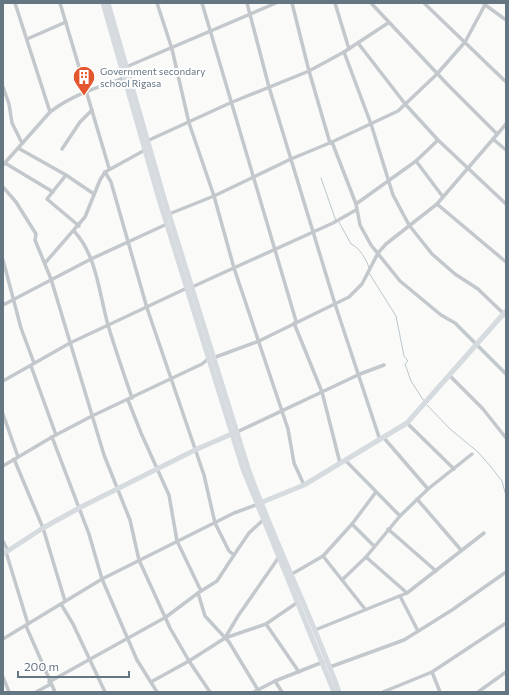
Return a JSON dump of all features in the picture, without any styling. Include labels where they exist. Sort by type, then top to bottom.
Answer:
[{"type":"main road","points":[[103,3],[167,224],[189,287]]},
{"type":"main road","points":[[108,3],[189,287],[263,520],[292,574],[340,692]]},
{"type":"main road","points":[[258,504],[304,485],[407,423],[505,313]]},
{"type":"main road","points":[[6,553],[43,528],[118,488],[195,450],[235,433]]},
{"type":"main road","points":[[258,504],[334,692]]},
{"type":"street","points":[[15,3],[50,112]]},
{"type":"street","points":[[60,3],[109,168]]},
{"type":"street","points":[[158,3],[172,49],[189,123],[214,196],[234,268],[288,429],[294,463],[304,485]]},
{"type":"street","points":[[202,3],[295,322],[322,392],[340,464]]},
{"type":"street","points":[[247,3],[269,87],[335,304],[382,439],[428,489]]},
{"type":"street","points":[[126,68],[172,49],[210,30],[276,3]]},
{"type":"street","points":[[292,3],[309,71],[331,142],[356,204],[356,210],[366,237],[400,281],[440,315],[455,323],[506,374]]},
{"type":"street","points":[[335,3],[349,48]]},
{"type":"street","points":[[371,3],[437,74],[497,134]]},
{"type":"street","points":[[424,3],[506,82]]},
{"type":"street","points":[[169,214],[214,196],[291,158],[371,124],[406,105],[437,74],[465,42],[485,4],[506,20]]},
{"type":"street","points":[[27,39],[66,22]]},
{"type":"street","points":[[148,141],[230,103],[309,71],[344,52],[388,23]]},
{"type":"street","points":[[358,43],[406,105],[438,140],[467,169],[506,204]]},
{"type":"street","points":[[344,52],[371,124],[393,195],[409,226],[432,254],[455,274],[478,289],[505,313]]},
{"type":"street","points":[[53,192],[4,164],[50,112],[86,92],[124,78]]},
{"type":"street","points":[[3,87],[9,104],[12,123],[22,143]]},
{"type":"street","points":[[62,149],[80,122],[92,110]]},
{"type":"street","points":[[3,466],[92,416],[211,359],[259,341],[295,322],[349,297],[367,276],[378,253],[389,240],[437,204],[506,124]]},
{"type":"street","points":[[493,139],[506,150]]},
{"type":"street","points":[[356,204],[416,161],[438,140]]},
{"type":"street","points":[[18,148],[66,175],[94,194]]},
{"type":"street","points":[[45,263],[79,226],[85,217],[105,172],[109,168],[145,150]]},
{"type":"street","points":[[416,161],[443,196]]},
{"type":"street","points":[[105,172],[111,182],[147,308],[204,475],[215,523],[229,551],[234,555]]},
{"type":"street","points":[[66,175],[46,199],[79,226]]},
{"type":"street","points":[[3,187],[16,202],[36,234],[35,240],[51,279],[104,455],[130,520],[139,560],[189,661],[210,692]]},
{"type":"street","points":[[437,204],[506,262]]},
{"type":"street","points":[[3,380],[70,343],[189,287],[333,223],[339,218],[356,210]]},
{"type":"street","points":[[3,305],[91,258],[167,224]]},
{"type":"street","points":[[74,231],[86,246],[91,258],[108,326],[130,399],[141,433],[169,495],[178,541],[199,592],[205,616],[229,642],[256,691],[275,681],[323,662]]},
{"type":"street","points":[[3,260],[13,300],[54,436],[80,508],[102,579],[126,638],[157,692]]},
{"type":"street","points":[[235,433],[360,374],[384,365]]},
{"type":"street","points":[[449,375],[483,410],[506,438]]},
{"type":"street","points":[[3,414],[16,458],[43,528],[65,601]]},
{"type":"street","points":[[407,423],[454,469]]},
{"type":"street","points":[[342,580],[366,557],[388,529],[417,499],[472,454]]},
{"type":"street","points":[[346,461],[400,516]]},
{"type":"street","points":[[292,574],[323,556],[352,524],[376,492]]},
{"type":"street","points":[[417,499],[462,550]]},
{"type":"street","points":[[3,640],[102,579],[215,523],[258,504]]},
{"type":"street","points":[[36,692],[89,659],[166,617],[199,592],[217,581],[246,536],[263,520]]},
{"type":"street","points":[[352,524],[374,546]]},
{"type":"street","points":[[388,529],[436,571]]},
{"type":"street","points":[[315,630],[407,593],[484,533]]},
{"type":"street","points":[[3,541],[27,625],[54,692]]},
{"type":"street","points":[[323,556],[365,610]]},
{"type":"street","points":[[225,638],[238,616],[279,557]]},
{"type":"street","points":[[366,557],[407,593]]},
{"type":"street","points":[[330,667],[404,640],[452,610],[506,572]]},
{"type":"street","points":[[400,596],[418,631]]},
{"type":"street","points":[[151,682],[189,661],[225,638],[266,624],[298,602]]},
{"type":"street","points":[[61,604],[73,624],[105,692]]},
{"type":"street","points":[[266,624],[299,672]]},
{"type":"street","points":[[383,692],[432,672],[506,624]]},
{"type":"street","points":[[432,672],[440,692]]},
{"type":"street","points":[[478,692],[506,672]]},
{"type":"street","points":[[3,677],[9,692]]},
{"type":"street","points":[[275,681],[282,692]]},
{"type":"waterway","points":[[321,178],[336,221]]},
{"type":"waterway","points":[[339,222],[351,244],[362,254],[369,268]]},
{"type":"waterway","points":[[369,273],[396,316],[404,356],[408,361],[405,364],[411,381],[424,401]]},
{"type":"waterway","points":[[427,405],[450,429],[478,452],[502,481],[506,496]]},
{"type":"place","name":"Government secondary school Rigasa","points":[[84,96]]}]
